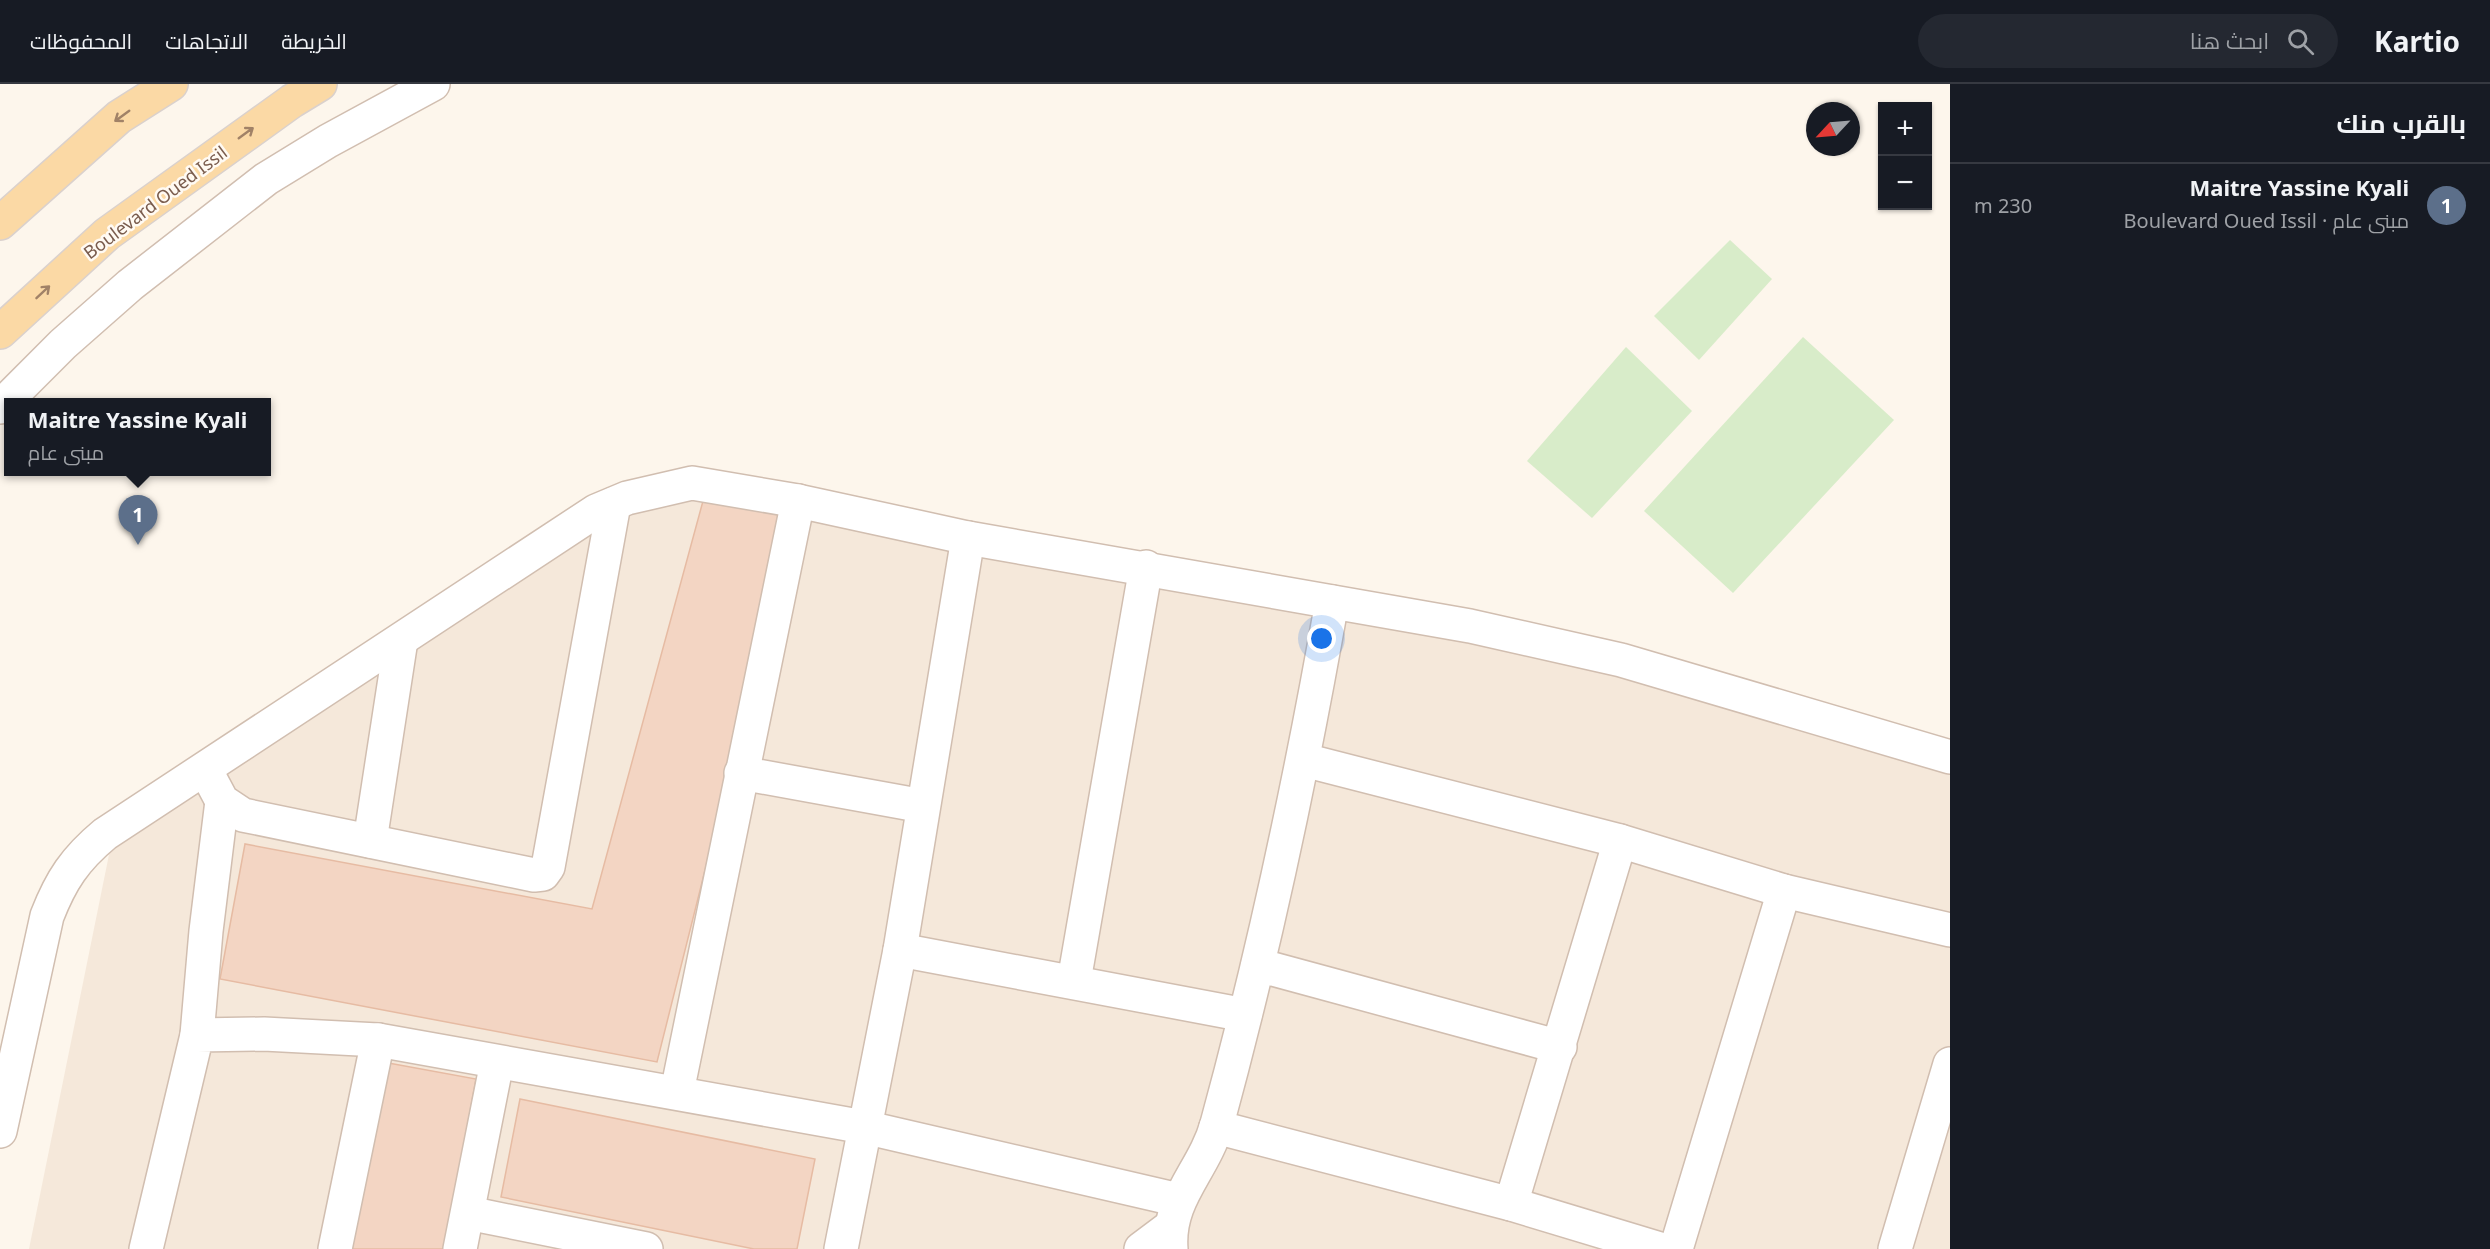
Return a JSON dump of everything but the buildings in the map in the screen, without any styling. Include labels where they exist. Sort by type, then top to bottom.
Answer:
[{"type":"main road","points":[[0,223],[119,117],[171,84]]},
{"type":"main road","name":"Boulevard Oued Issil","points":[[0,332],[108,234],[292,101],[320,84]]},
{"type":"street","points":[[9,398],[63,344],[130,285],[266,179],[328,141],[433,84]]},
{"type":"street","points":[[0,1131],[47,916],[60,884],[87,849],[105,834],[596,511],[692,483],[798,501],[968,538],[1146,567],[1470,626],[1621,660],[1950,757]]},
{"type":"street","points":[[677,1092],[798,501]]},
{"type":"street","points":[[205,769],[222,801],[243,815],[534,875],[543,874],[550,855],[615,504]]},
{"type":"street","points":[[845,1247],[864,1127],[900,950],[968,538]]},
{"type":"street","points":[[1074,981],[1146,567]]},
{"type":"street","points":[[1141,1249],[1173,1226],[1216,1127],[1258,965],[1304,760],[1332,602]]},
{"type":"street","points":[[370,842],[401,640]]},
{"type":"street","points":[[1304,760],[1620,842],[1784,891],[1950,930]]},
{"type":"street","points":[[741,773],[923,806]]},
{"type":"street","points":[[146,1249],[197,1035],[206,931],[222,801]]},
{"type":"street","points":[[1511,1204],[1620,842]]},
{"type":"street","points":[[1676,1249],[1784,891]]},
{"type":"street","points":[[900,950],[1245,1015]]},
{"type":"street","points":[[1258,965],[1560,1047]]},
{"type":"street","points":[[197,1035],[264,1034],[378,1040],[864,1127],[1173,1226]]},
{"type":"street","points":[[335,1249],[378,1040]]},
{"type":"street","points":[[460,1249],[497,1062]]},
{"type":"street","points":[[1895,1249],[1950,1064]]},
{"type":"street","points":[[1216,1127],[1511,1204],[1660,1249]]},
{"type":"street","points":[[468,1213],[646,1249]]},
{"type":"shaded area","points":[[658,479],[1316,588],[1950,747],[1950,1249],[29,1249],[114,830]]},
{"type":"green space","points":[[1730,240],[1772,279],[1699,360],[1654,316]]},
{"type":"green space","points":[[1803,337],[1894,420],[1733,593],[1644,511]]},
{"type":"green space","points":[[1626,347],[1692,411],[1592,518],[1527,461]]},
{"type":"place","name":"Maitre Yassine Kyali","points":[[138,545]]}]
